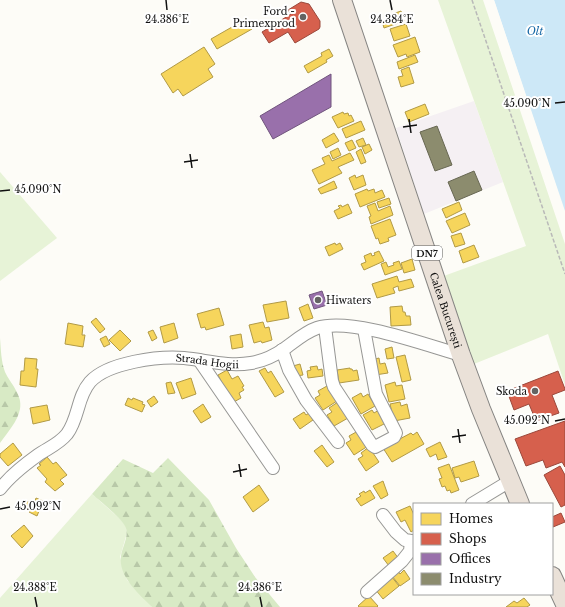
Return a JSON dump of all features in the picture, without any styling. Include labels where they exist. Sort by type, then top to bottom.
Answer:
[{"type":"highway","name":"Calea București","points":[[342,0],[461,355],[481,409],[520,503]]},
{"type":"highway","points":[[553,578],[565,604]]},
{"type":"street","name":"Strada Hogii","points":[[0,490],[19,469],[55,445],[67,434],[73,423],[82,393],[90,381],[111,368],[145,360],[174,358],[237,364],[250,363],[263,360],[282,350],[308,332],[324,327],[345,326],[364,329],[461,355]]},
{"type":"street","points":[[324,327],[334,387],[372,445],[376,447],[394,437],[396,433],[376,394],[364,329]]},
{"type":"street","points":[[282,350],[289,370],[306,400],[338,442]]},
{"type":"street","points":[[199,360],[273,468]]},
{"type":"street","points":[[474,503],[510,481]]},
{"type":"street","points":[[367,592],[402,561],[410,551],[413,541],[405,540],[396,532],[383,515]]},
{"type":"path","points":[[472,0],[565,274]]},
{"type":"shaded area","points":[[474,101],[503,182],[424,214],[396,128]]},
{"type":"green space","points":[[438,0],[483,0],[565,244],[565,385],[548,334],[474,364],[441,277],[526,246]]},
{"type":"green space","points":[[0,172],[57,238],[0,281]]},
{"type":"green space","points":[[0,338],[1,355],[5,372],[16,389],[20,399],[20,409],[12,427],[0,443]]},
{"type":"green space","points":[[168,458],[209,500],[236,548],[255,577],[280,607],[152,607],[130,584],[123,571],[121,563],[121,556],[127,533],[125,526],[115,514],[92,494],[123,459],[153,473]]},
{"type":"green space","points":[[92,494],[126,526],[127,533],[120,557],[127,580],[152,607],[0,607],[0,598]]},
{"type":"water","name":"Olt","points":[[494,0],[565,0],[565,211]]},
{"type":"pier","points":[[492,0],[494,0],[565,213],[563,212]]},
{"type":"building: Homes","points":[[401,11],[404,21],[384,28],[382,21],[388,19],[387,16]]},
{"type":"building: Homes","points":[[246,19],[252,29],[217,49],[211,39]]},
{"type":"building: Homes","points":[[406,24],[410,36],[394,41],[390,29]]},
{"type":"building: Homes","points":[[415,37],[420,52],[407,57],[406,54],[398,57],[393,45]]},
{"type":"building: Homes","points":[[204,47],[215,64],[208,69],[213,77],[183,96],[178,89],[173,93],[161,74]]},
{"type":"building: Homes","points":[[329,49],[333,56],[326,60],[327,62],[308,73],[304,66],[322,56],[321,53]]},
{"type":"building: Homes","points":[[415,55],[418,62],[399,69],[397,62]]},
{"type":"building: Homes","points":[[409,67],[414,83],[401,87],[398,77],[403,76],[401,70]]},
{"type":"building: Homes","points":[[425,104],[429,114],[409,122],[405,112]]},
{"type":"building: Homes","points":[[343,112],[344,114],[348,113],[349,116],[351,115],[354,121],[338,128],[332,117]]},
{"type":"building: Homes","points":[[361,121],[365,130],[346,138],[342,129]]},
{"type":"building: Homes","points":[[334,133],[339,141],[326,148],[322,140]]},
{"type":"building: Homes","points":[[363,138],[366,145],[359,147],[356,141]]},
{"type":"building: Homes","points":[[352,140],[356,148],[349,151],[345,143]]},
{"type":"building: Homes","points":[[369,144],[372,150],[365,154],[362,147]]},
{"type":"building: Homes","points":[[338,148],[341,155],[333,159],[330,152]]},
{"type":"building: Homes","points":[[361,149],[366,162],[361,164],[356,152]]},
{"type":"building: Homes","points":[[350,153],[354,160],[338,167],[342,173],[319,184],[312,170],[325,164],[322,158],[329,155],[332,161]]},
{"type":"building: Homes","points":[[355,175],[356,178],[363,175],[366,185],[354,190],[349,178]]},
{"type":"building: Homes","points":[[334,181],[337,188],[321,194],[318,189]]},
{"type":"building: Homes","points":[[367,189],[368,191],[374,189],[375,193],[382,190],[385,197],[360,207],[355,194]]},
{"type":"building: Homes","points":[[389,198],[391,204],[379,208],[377,202]]},
{"type":"building: Homes","points":[[459,202],[462,210],[446,218],[442,209]]},
{"type":"building: Homes","points":[[375,203],[378,211],[390,206],[393,215],[371,224],[369,217],[371,216],[367,206]]},
{"type":"building: Homes","points":[[348,204],[352,213],[338,219],[334,211],[340,208],[338,206],[341,205],[342,207]]},
{"type":"building: Homes","points":[[465,213],[470,225],[452,233],[446,221]]},
{"type":"building: Homes","points":[[390,219],[396,235],[388,238],[389,241],[380,244],[378,238],[376,239],[371,226]]},
{"type":"building: Homes","points":[[461,233],[465,244],[455,247],[451,236]]},
{"type":"building: Homes","points":[[335,243],[336,245],[340,243],[343,249],[329,256],[325,247]]},
{"type":"building: Homes","points":[[474,245],[479,257],[463,263],[459,251]]},
{"type":"building: Homes","points":[[379,251],[384,261],[364,270],[361,264],[366,262],[364,256],[371,253],[372,256],[375,255],[374,253]]},
{"type":"building: Homes","points":[[412,259],[415,270],[404,273],[401,263]]},
{"type":"building: Homes","points":[[399,261],[402,269],[385,275],[381,264],[386,262],[388,267]]},
{"type":"building: Homes","points":[[397,276],[399,282],[411,279],[414,287],[399,291],[398,286],[393,288],[395,293],[377,298],[372,284]]},
{"type":"building: Homes","points":[[286,301],[289,318],[267,322],[263,305]]},
{"type":"building: Homes","points":[[308,304],[313,318],[304,321],[299,308]]},
{"type":"building: Homes","points":[[402,306],[403,312],[405,312],[406,316],[410,316],[411,325],[391,326],[390,307]]},
{"type":"building: Homes","points":[[219,308],[224,325],[206,330],[205,327],[201,328],[197,314]]},
{"type":"building: Homes","points":[[96,318],[105,329],[100,333],[91,322]]},
{"type":"building: Homes","points":[[263,322],[265,328],[269,327],[272,340],[262,343],[261,341],[254,343],[249,325]]},
{"type":"building: Homes","points":[[68,323],[83,326],[82,335],[85,335],[83,347],[65,344]]},
{"type":"building: Homes","points":[[174,323],[178,338],[164,343],[160,327]]},
{"type":"building: Homes","points":[[120,330],[131,341],[120,351],[109,340]]},
{"type":"building: Homes","points":[[153,330],[157,338],[152,341],[148,332]]},
{"type":"building: Homes","points":[[241,334],[243,347],[232,349],[230,336]]},
{"type":"building: Homes","points":[[106,336],[110,344],[104,347],[100,339]]},
{"type":"building: Homes","points":[[392,347],[394,358],[387,359],[385,349]]},
{"type":"building: Homes","points":[[405,355],[411,380],[402,382],[396,357]]},
{"type":"building: Homes","points":[[25,358],[37,359],[36,369],[38,369],[36,387],[20,385],[21,371],[24,371]]},
{"type":"building: Homes","points":[[379,358],[380,364],[385,363],[388,373],[375,375],[371,360]]},
{"type":"building: Homes","points":[[300,364],[303,375],[296,376],[293,366]]},
{"type":"building: Homes","points":[[317,366],[318,370],[322,369],[323,376],[308,378],[307,371],[311,370],[310,367]]},
{"type":"building: Homes","points":[[265,368],[268,373],[271,371],[284,392],[275,397],[259,371]]},
{"type":"building: Homes","points":[[350,368],[353,371],[357,370],[359,380],[339,383],[337,370]]},
{"type":"building: Homes","points":[[227,370],[232,379],[238,376],[244,386],[242,387],[244,390],[239,393],[241,398],[232,403],[218,375]]},
{"type":"building: Homes","points":[[191,378],[196,394],[182,399],[176,383]]},
{"type":"building: Homes","points":[[171,382],[175,393],[168,394],[166,383]]},
{"type":"building: Homes","points":[[395,382],[396,386],[402,385],[405,399],[389,402],[385,385]]},
{"type":"building: Homes","points":[[327,386],[337,401],[323,410],[315,398],[320,395],[318,391]]},
{"type":"building: Homes","points":[[361,393],[363,397],[368,394],[375,406],[361,414],[352,398]]},
{"type":"building: Homes","points":[[154,396],[158,402],[151,407],[147,401]]},
{"type":"building: Homes","points":[[128,398],[132,400],[133,398],[143,402],[142,404],[145,405],[142,412],[125,405]]},
{"type":"building: Homes","points":[[338,402],[348,418],[334,426],[327,415],[332,412],[329,408]]},
{"type":"building: Homes","points":[[400,402],[401,406],[407,404],[410,418],[394,421],[390,404]]},
{"type":"building: Homes","points":[[203,404],[211,417],[201,423],[193,411]]},
{"type":"building: Homes","points":[[47,405],[50,420],[33,424],[30,408]]},
{"type":"building: Homes","points":[[372,410],[374,413],[379,410],[386,423],[372,430],[363,415]]},
{"type":"building: Homes","points":[[304,412],[306,415],[309,413],[313,420],[300,429],[293,419]]},
{"type":"building: Homes","points":[[358,431],[368,446],[354,455],[346,443],[351,440],[349,436]]},
{"type":"building: Homes","points":[[417,432],[424,444],[392,462],[383,448],[411,433],[413,435]]},
{"type":"building: Homes","points":[[440,442],[447,457],[438,460],[436,454],[430,457],[426,449]]},
{"type":"building: Homes","points":[[13,443],[22,455],[8,466],[0,457],[0,454]]},
{"type":"building: Homes","points":[[322,445],[334,462],[327,467],[314,451]]},
{"type":"building: Homes","points":[[369,447],[379,462],[366,471],[358,459],[363,456],[361,453]]},
{"type":"building: Homes","points":[[47,457],[53,464],[56,462],[67,475],[60,480],[64,484],[55,491],[45,482],[47,479],[37,468],[41,465],[39,464]]},
{"type":"building: Homes","points":[[474,461],[479,476],[461,482],[459,477],[455,478],[452,468]]},
{"type":"building: Homes","points":[[449,464],[459,490],[451,493],[450,490],[447,491],[445,486],[442,487],[439,479],[442,478],[438,468]]},
{"type":"building: Homes","points":[[383,481],[388,495],[381,499],[373,486]]},
{"type":"building: Homes","points":[[259,485],[269,500],[253,512],[243,497]]},
{"type":"building: Homes","points":[[370,490],[375,498],[361,506],[356,499],[361,496],[359,494]]},
{"type":"building: Homes","points":[[36,498],[43,501],[37,516],[29,512],[31,510],[23,506],[25,501],[34,504]]},
{"type":"building: Homes","points":[[410,506],[413,513],[413,531],[411,532],[405,520],[401,522],[396,512]]},
{"type":"building: Homes","points":[[24,525],[33,536],[22,548],[11,536]]},
{"type":"building: Homes","points":[[393,551],[399,559],[389,566],[383,558]]},
{"type":"building: Homes","points":[[404,570],[410,579],[400,586],[392,576],[398,571],[400,574]]},
{"type":"building: Homes","points":[[391,576],[399,586],[383,599],[375,589]]},
{"type":"building: Homes","points":[[369,596],[378,606],[377,607],[358,606]]},
{"type":"building: Homes","points":[[524,598],[530,605],[527,607],[506,607],[514,601],[517,603]]},
{"type":"building: Shops","points":[[301,2],[309,4],[320,21],[319,29],[295,43],[288,32],[269,43],[262,32],[291,14],[288,10]]},
{"type":"building: Shops","points":[[558,371],[565,390],[552,395],[559,413],[536,421],[529,404],[514,410],[507,391]]},
{"type":"building: Shops","points":[[565,421],[565,467],[562,462],[546,468],[543,460],[526,466],[515,439]]},
{"type":"building: Shops","points":[[560,466],[565,475],[565,505],[561,507],[544,475]]},
{"type":"building: Shops","points":[[561,513],[565,522],[553,527],[553,517]]},
{"type":"building: Offices","points":[[331,74],[331,107],[273,139],[260,116]]},
{"type":"building: Offices","name":"Hiwaters","points":[[322,291],[327,305],[314,309],[309,295]]},
{"type":"building: Industry","points":[[437,126],[452,165],[435,171],[420,132]]},
{"type":"building: Industry","points":[[474,171],[482,190],[456,201],[448,182]]},
{"type":"place","name":"Ford - Primexprod","points":[[303,17]]},
{"type":"place","name":"Hiwaters","points":[[318,300]]},
{"type":"place","name":"Skoda","points":[[535,391]]}]
